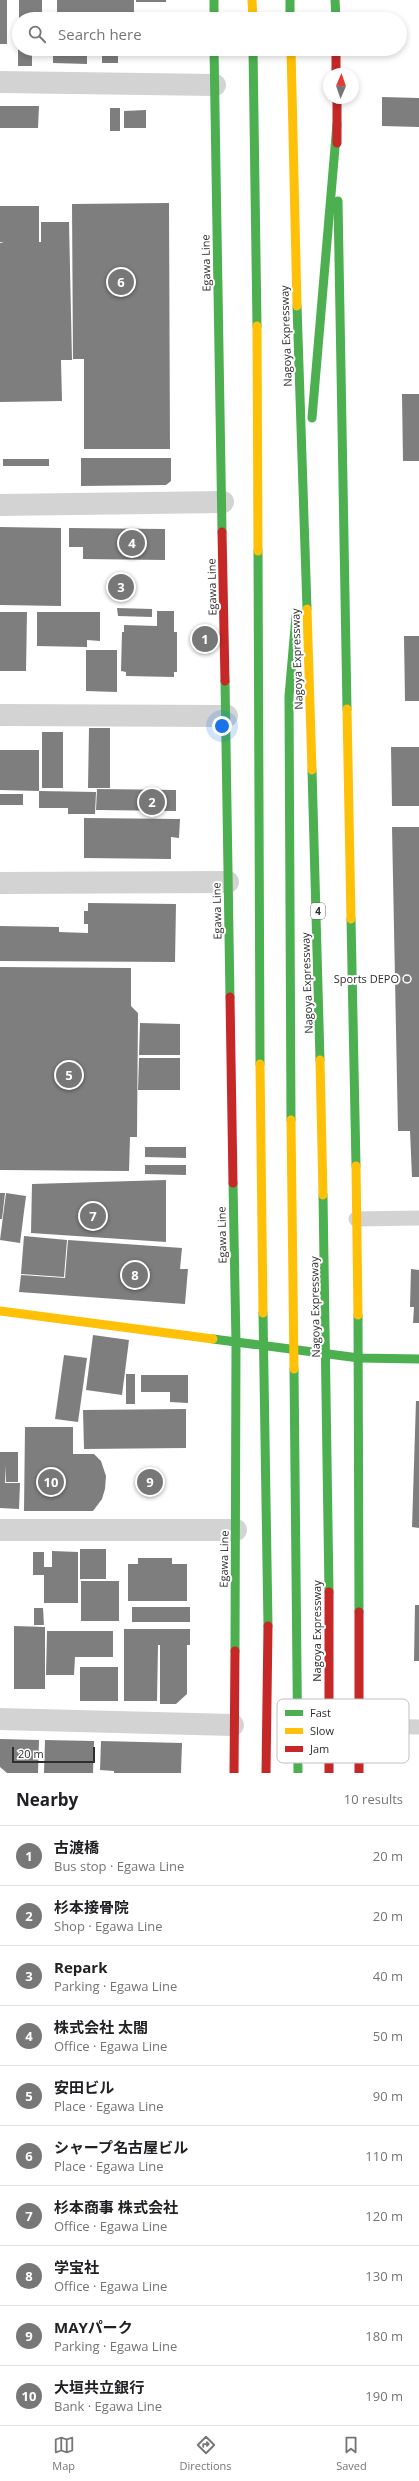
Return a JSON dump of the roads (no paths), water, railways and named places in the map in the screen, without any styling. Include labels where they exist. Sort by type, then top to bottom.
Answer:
[{"type":"main road","points":[[214,0],[214,12]]},
{"type":"main road","points":[[252,0],[253,12]]},
{"type":"main road","points":[[290,0],[290,12]]},
{"type":"main road","points":[[335,0],[336,12]]},
{"type":"main road","name":"Egawa Line","points":[[214,56],[227,716],[228,882],[236,1343],[236,1530],[233,1725],[234,1773]]},
{"type":"main road","points":[[253,56],[258,375],[258,890],[268,1660],[266,1773]]},
{"type":"main road","name":"Nagoya Expressway","points":[[291,56],[296,311],[317,880],[326,1223],[329,1699]]},
{"type":"main road","points":[[336,56],[336,68]]},
{"type":"main road","points":[[337,104],[359,1358],[359,1699]]},
{"type":"main road","points":[[297,1699],[289,890],[289,696],[337,124]]},
{"type":"main road","points":[[0,1311],[359,1358],[419,1359]]},
{"type":"main road","points":[[298,1763],[298,1773]]},
{"type":"main road","name":"Nagoya Expressway","points":[[329,1763],[329,1773]]},
{"type":"street","points":[[0,82],[215,85]]},
{"type":"street","points":[[0,505],[223,502]]},
{"type":"street","points":[[0,715],[227,716]]},
{"type":"street","points":[[0,883],[228,882]]},
{"type":"street","points":[[0,1530],[236,1530]]},
{"type":"street","points":[[0,1719],[233,1725]]},
{"type":"lane","points":[[356,1219],[419,1218]]},
{"type":"lane","points":[[409,1727],[419,1727]]},
{"type":"place","name":"シャープ名古屋ビル","points":[[121,282]]},
{"type":"place","name":"株式会社 太閤","points":[[132,543]]},
{"type":"place","name":"Repark","points":[[121,587]]},
{"type":"place","name":"古渡橋","points":[[205,639]]},
{"type":"place","name":"杉本接骨院","points":[[152,802]]},
{"type":"place","name":"Sports DEPO","points":[[407,979]]},
{"type":"place","name":"安田ビル","points":[[69,1075]]},
{"type":"place","name":"杉本商事 株式会社","points":[[93,1216]]},
{"type":"place","name":"学宝社","points":[[135,1275]]},
{"type":"place","name":"大垣共立銀行","points":[[51,1482]]},
{"type":"place","name":"MAYパーク","points":[[150,1482]]}]
